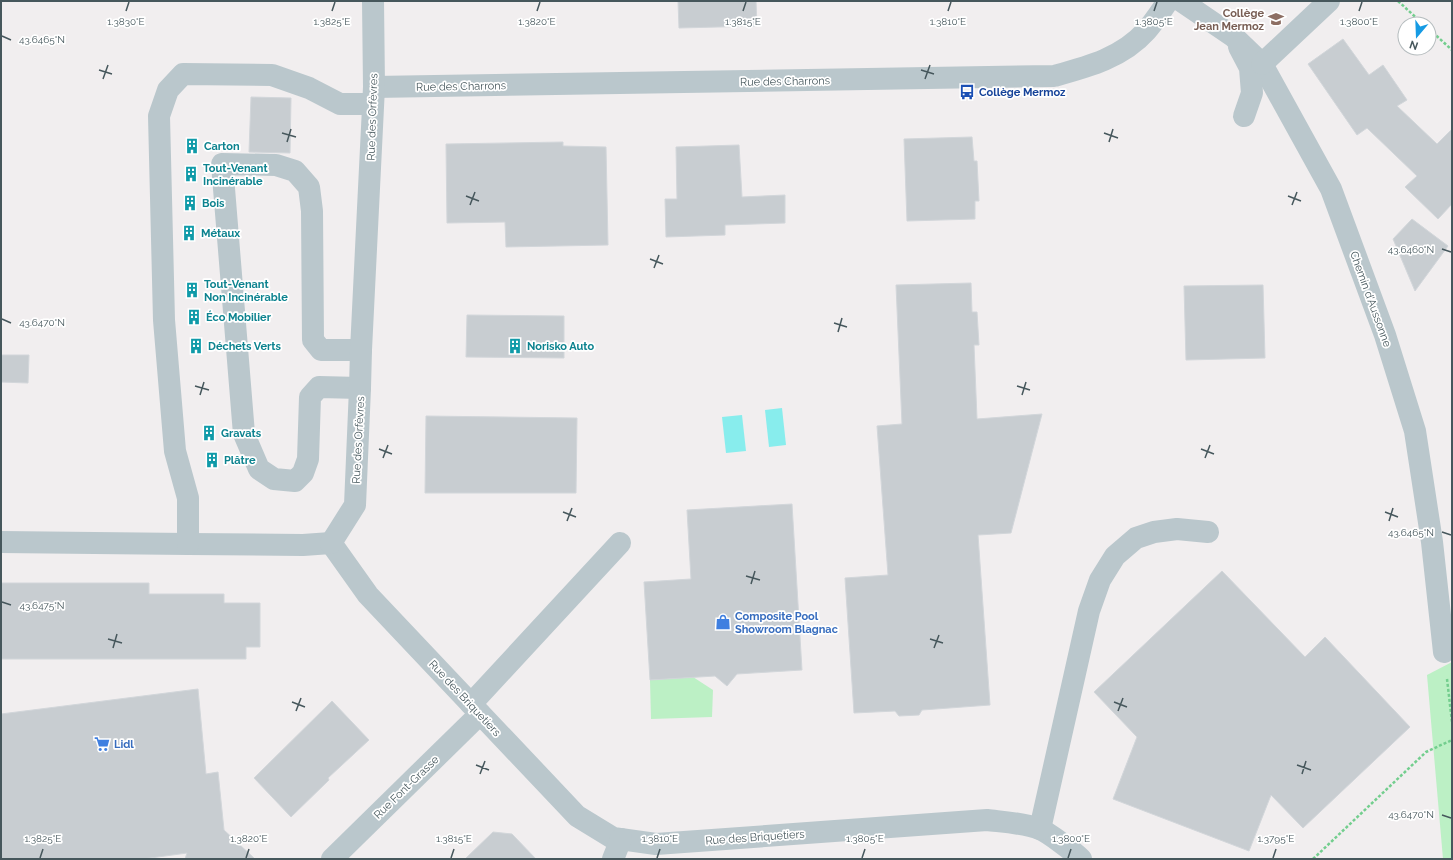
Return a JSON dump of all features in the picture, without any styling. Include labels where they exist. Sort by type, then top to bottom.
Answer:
[{"type":"street","name":"Rue des Orfèvres","points":[[331,543],[355,505],[373,96],[373,1]]},
{"type":"street","name":"Rue des Charrons","points":[[188,544],[188,498],[176,451],[164,320],[159,116],[168,90],[183,74],[272,76],[309,88],[340,104],[373,96],[1054,76],[1093,66],[1125,50],[1146,31],[1168,1]]},
{"type":"street","name":"Chemin d'Aussonne","points":[[1181,1],[1234,37],[1262,64],[1331,190],[1385,335],[1415,431],[1432,542],[1444,652]]},
{"type":"street","points":[[1262,64],[1329,1]]},
{"type":"street","points":[[1234,37],[1250,68],[1252,93],[1244,116]]},
{"type":"street","points":[[360,388],[319,387],[310,397],[308,459],[304,473],[295,481],[274,479],[259,469],[244,434],[222,164],[276,165],[295,171],[310,187],[312,211],[313,340],[321,350],[361,350]]},
{"type":"street","points":[[1040,830],[1089,610],[1100,580],[1115,556],[1136,538],[1154,532],[1177,529],[1208,532]]},
{"type":"street","points":[[1,542],[303,545],[331,543]]},
{"type":"street","name":"Rue des Briquetiers","points":[[331,543],[368,595],[577,816],[612,838],[656,844],[987,820],[1018,824],[1040,830],[1081,859]]},
{"type":"street","name":"Rue Font-Grasse","points":[[332,859],[476,709],[620,543]]},
{"type":"street","points":[[613,859],[621,839]]},
{"type":"path","points":[[1398,1],[1414,16]]},
{"type":"path","points":[[1437,36],[1452,50]]},
{"type":"path","points":[[1444,652],[1452,722]]},
{"type":"path","points":[[1313,859],[1426,752],[1452,740]]},
{"type":"green space","points":[[1452,662],[1452,859],[1443,859],[1427,675]]},
{"type":"green space","points":[[693,677],[713,690],[712,717],[651,719],[650,680]]},
{"type":"water","points":[[782,408],[786,445],[769,447],[765,410]]},
{"type":"water","points":[[742,415],[746,451],[726,453],[722,417]]},
{"type":"building","points":[[678,1],[756,1],[757,26],[679,28]]},
{"type":"building","points":[[1343,39],[1369,75],[1383,65],[1407,100],[1397,106],[1437,144],[1452,129],[1452,204],[1438,219],[1405,187],[1417,176],[1367,128],[1357,135],[1308,64]]},
{"type":"building","points":[[251,97],[291,98],[290,153],[249,152]]},
{"type":"building","points":[[972,137],[974,161],[977,161],[979,201],[975,201],[975,219],[907,221],[904,139]]},
{"type":"building","points":[[563,142],[563,146],[606,147],[608,245],[506,247],[505,222],[447,223],[446,144]]},
{"type":"building","points":[[739,145],[742,197],[785,195],[785,223],[725,225],[725,235],[666,237],[665,199],[677,199],[676,147]]},
{"type":"building","points":[[1412,219],[1448,246],[1415,291],[1393,239]]},
{"type":"building","points":[[971,283],[972,312],[977,312],[979,345],[974,345],[977,419],[1042,414],[1011,533],[978,535],[990,705],[922,710],[919,715],[899,716],[895,711],[854,713],[845,578],[888,575],[877,426],[902,424],[896,285]]},
{"type":"building","points":[[1263,285],[1265,358],[1186,360],[1184,286]]},
{"type":"building","name":"Norisko Auto","points":[[467,315],[564,316],[564,358],[466,357]]},
{"type":"building","points":[[1,355],[29,355],[28,383],[1,382]]},
{"type":"building","points":[[426,416],[577,418],[576,493],[425,493]]},
{"type":"building","name":"Composite Pool Showroom Blagnac","points":[[792,504],[802,670],[737,674],[727,686],[715,676],[650,680],[644,582],[691,579],[687,510]]},
{"type":"building","points":[[1222,571],[1305,657],[1325,637],[1410,727],[1303,828],[1271,795],[1249,851],[1113,799],[1137,737],[1094,692]]},
{"type":"building","points":[[1,583],[149,583],[149,594],[224,594],[224,603],[260,603],[260,647],[246,647],[246,659],[1,659]]},
{"type":"building","name":"Lidl","points":[[198,689],[206,774],[218,772],[224,830],[255,859],[185,859],[187,853],[143,859],[1,859],[1,714]]},
{"type":"building","points":[[332,701],[369,740],[328,778],[329,780],[291,817],[254,778]]},
{"type":"building","points":[[493,832],[512,834],[536,859],[465,859]]},
{"type":"place","name":"Collège Jean Mermoz","points":[[1276,19]]},
{"type":"place","name":"Collège Mermoz","points":[[967,92]]},
{"type":"place","name":"Carton","points":[[192,146]]},
{"type":"place","name":"Tout-Venant Incinérable","points":[[191,174]]},
{"type":"place","name":"Bois","points":[[190,203]]},
{"type":"place","name":"Métaux","points":[[189,233]]},
{"type":"place","name":"Tout-Venant Non Incinérable","points":[[192,290]]},
{"type":"place","name":"Éco Mobilier","points":[[194,317]]},
{"type":"place","name":"Déchets Verts","points":[[196,346]]},
{"type":"place","name":"Norisko Auto","points":[[515,346]]},
{"type":"place","name":"Gravats","points":[[209,433]]},
{"type":"place","name":"Plâtre","points":[[212,460]]},
{"type":"place","name":"Composite Pool Showroom Blagnac","points":[[723,622]]},
{"type":"place","name":"Lidl","points":[[102,744]]}]
